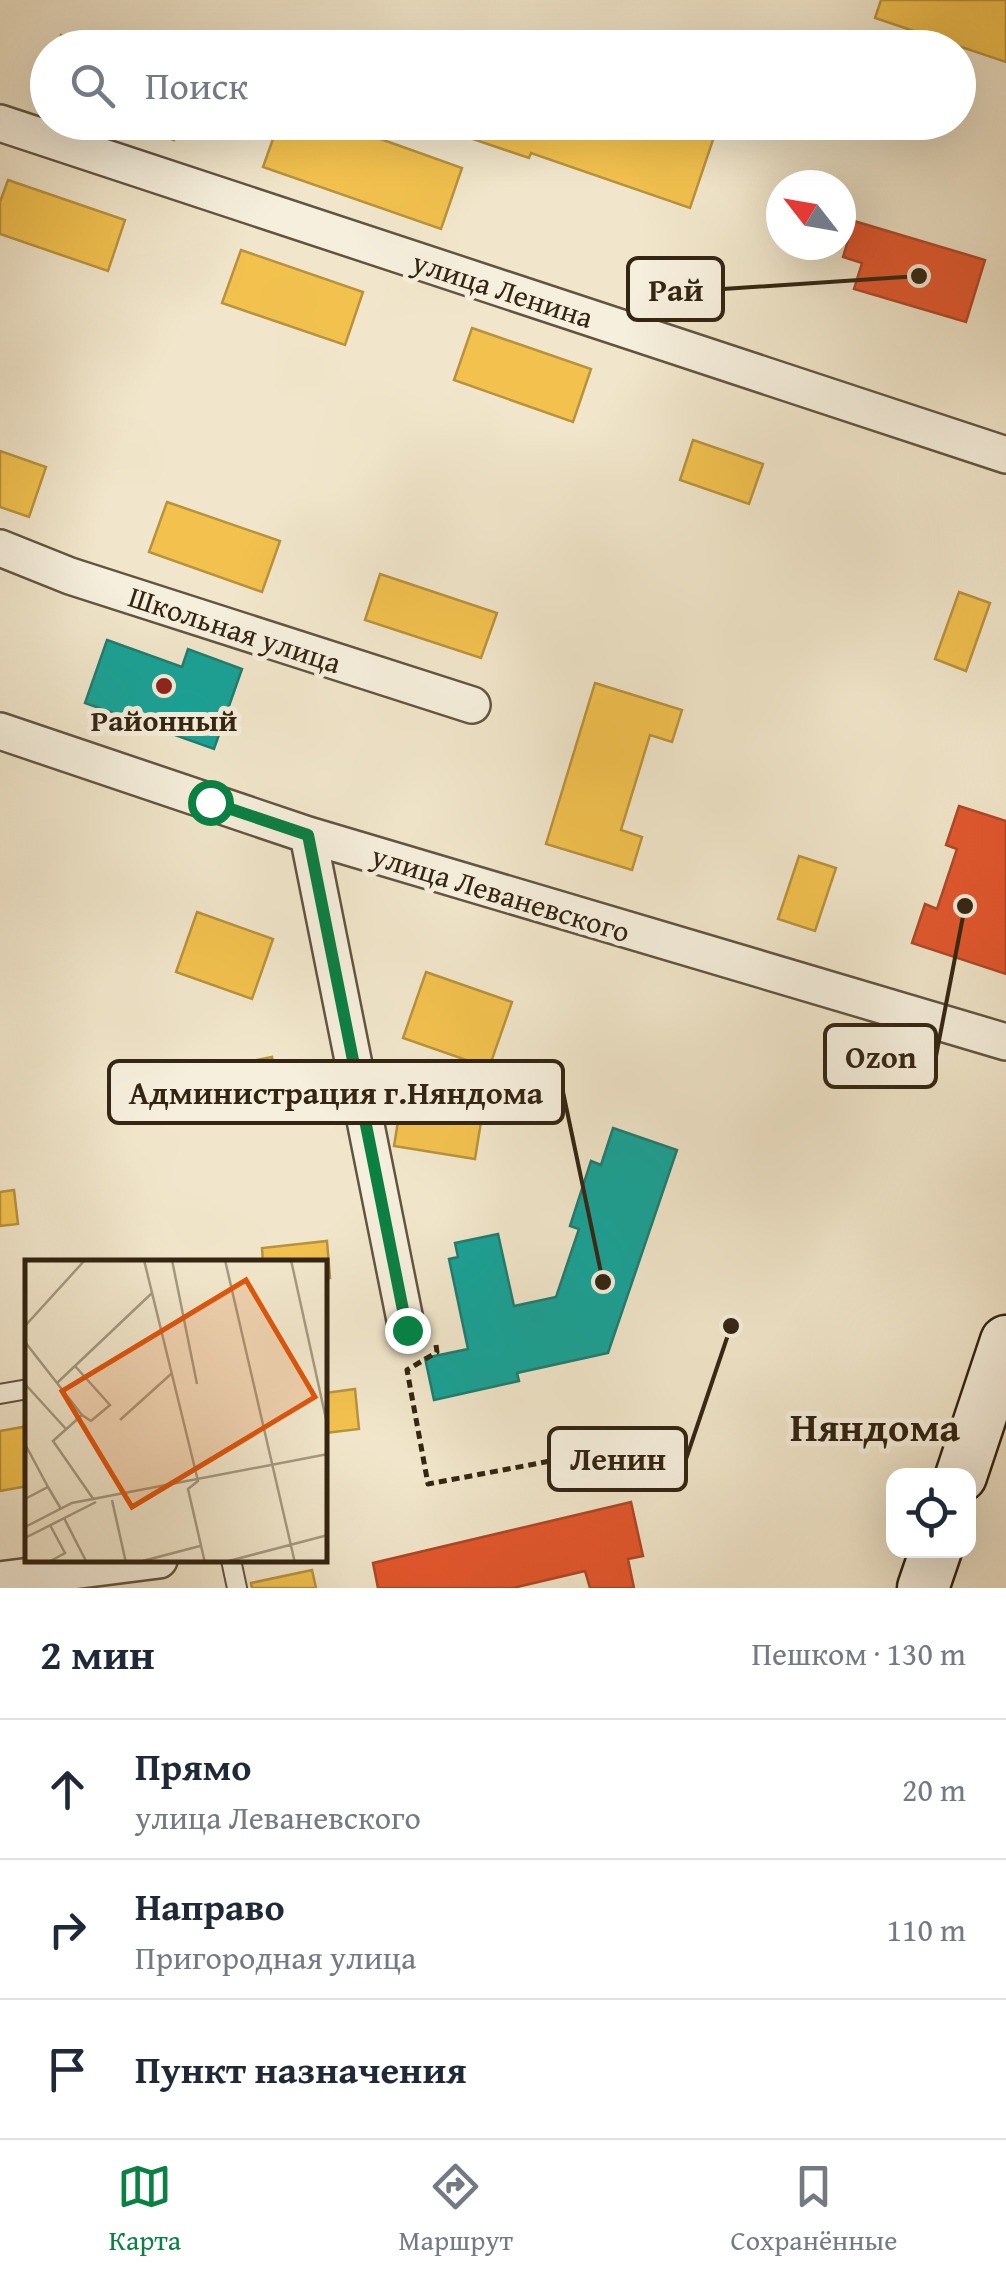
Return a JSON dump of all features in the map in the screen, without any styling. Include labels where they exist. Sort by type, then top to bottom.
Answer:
[{"type":"street","name":"улица Ленина","points":[[0,123],[30,133]]},
{"type":"street","name":"улица Ленина","points":[[52,140],[1006,455]]},
{"type":"street","name":"Школьная улица","points":[[0,548],[70,576],[472,705]]},
{"type":"street","name":"улица Леваневского","points":[[0,732],[308,835],[1006,1042]]},
{"type":"street","points":[[308,835],[421,1333]]},
{"type":"street","points":[[964,1468],[1006,1340]]},
{"type":"street","points":[[923,1588],[933,1558]]},
{"type":"street","points":[[0,1580],[135,1563]]},
{"type":"lane","points":[[0,1394],[25,1390]]},
{"type":"lane","points":[[232,1563],[237,1588]]},
{"type":"path","points":[[421,1333],[437,1352],[407,1370],[428,1484],[668,1438]]},
{"type":"building: Жильё","points":[[881,0],[1006,0],[1006,62],[976,52],[976,30],[911,30],[875,18]]},
{"type":"building: Жильё","points":[[273,140],[383,140],[462,168],[441,229],[263,167]]},
{"type":"building: Жильё","points":[[476,140],[713,140],[690,208],[531,153],[529,158]]},
{"type":"building: Жильё","points":[[8,180],[125,220],[108,271],[0,234],[0,202]]},
{"type":"building: Жильё","points":[[241,250],[363,292],[345,345],[222,303]]},
{"type":"building: Жильё","points":[[472,328],[591,369],[573,422],[454,380]]},
{"type":"building: Жильё","points":[[693,440],[763,464],[749,504],[680,480]]},
{"type":"building: Жильё","points":[[0,451],[46,467],[29,517],[0,507]]},
{"type":"building: Жильё","points":[[167,502],[280,541],[262,592],[149,552]]},
{"type":"building: Жильё","points":[[380,574],[497,613],[481,658],[365,620]]},
{"type":"building: Жильё","points":[[959,592],[990,603],[966,671],[935,659]]},
{"type":"building: Жильё","points":[[595,683],[682,710],[672,742],[650,735],[621,830],[642,837],[632,870],[546,844]]},
{"type":"building: Жильё","points":[[799,856],[836,868],[815,931],[778,919]]},
{"type":"building: Жильё","points":[[197,912],[273,939],[252,999],[176,972]]},
{"type":"building: Жильё","points":[[426,972],[512,1002],[489,1068],[403,1038]]},
{"type":"building: Жильё","points":[[272,1057],[279,1096],[232,1105],[225,1066]]},
{"type":"building: Жильё","points":[[404,1084],[485,1097],[475,1159],[394,1146]]},
{"type":"building: Жильё","points":[[14,1190],[18,1224],[0,1226],[0,1192]]},
{"type":"building: Жильё","points":[[327,1241],[330,1278],[328,1260],[263,1260],[262,1248]]},
{"type":"building: Жильё","points":[[355,1389],[359,1429],[328,1433],[328,1393]]},
{"type":"building: Жильё","points":[[25,1427],[25,1487],[0,1491],[0,1431]]},
{"type":"building: Жильё","points":[[312,1570],[316,1588],[252,1588],[251,1583]]},
{"type":"building: Торговля","points":[[856,222],[985,260],[966,322],[854,289],[862,263],[852,260],[856,260]]},
{"type":"building: Торговля","points":[[959,806],[1006,821],[1006,974],[912,943],[925,904],[937,909],[957,849],[946,845]]},
{"type":"building: Торговля","points":[[631,1502],[643,1556],[628,1559],[634,1588],[590,1588],[585,1571],[513,1588],[378,1588],[373,1563]]},
{"type":"building: Учреждения","name":"Районный","points":[[107,640],[182,667],[188,649],[242,669],[214,749],[85,703]]},
{"type":"building: Учреждения","points":[[613,1128],[677,1150],[608,1353],[517,1373],[519,1381],[434,1400],[425,1358],[468,1349],[449,1259],[458,1257],[455,1243],[498,1234],[514,1306],[556,1297],[579,1229],[570,1226],[591,1161],[601,1165]]},
{"type":"place","name":"Рай","points":[[919,276]]},
{"type":"place","name":"Районный","points":[[164,686]]},
{"type":"place","name":"Ozon","points":[[965,906]]},
{"type":"place","name":"Администрация г.Няндома","points":[[603,1282]]},
{"type":"place","name":"Ленин","points":[[731,1326]]},
{"type":"district","name":"Няндома","points":[[875,1426]]},
{"type":"route","points":[[210,802],[308,835],[407,1330]]}]
